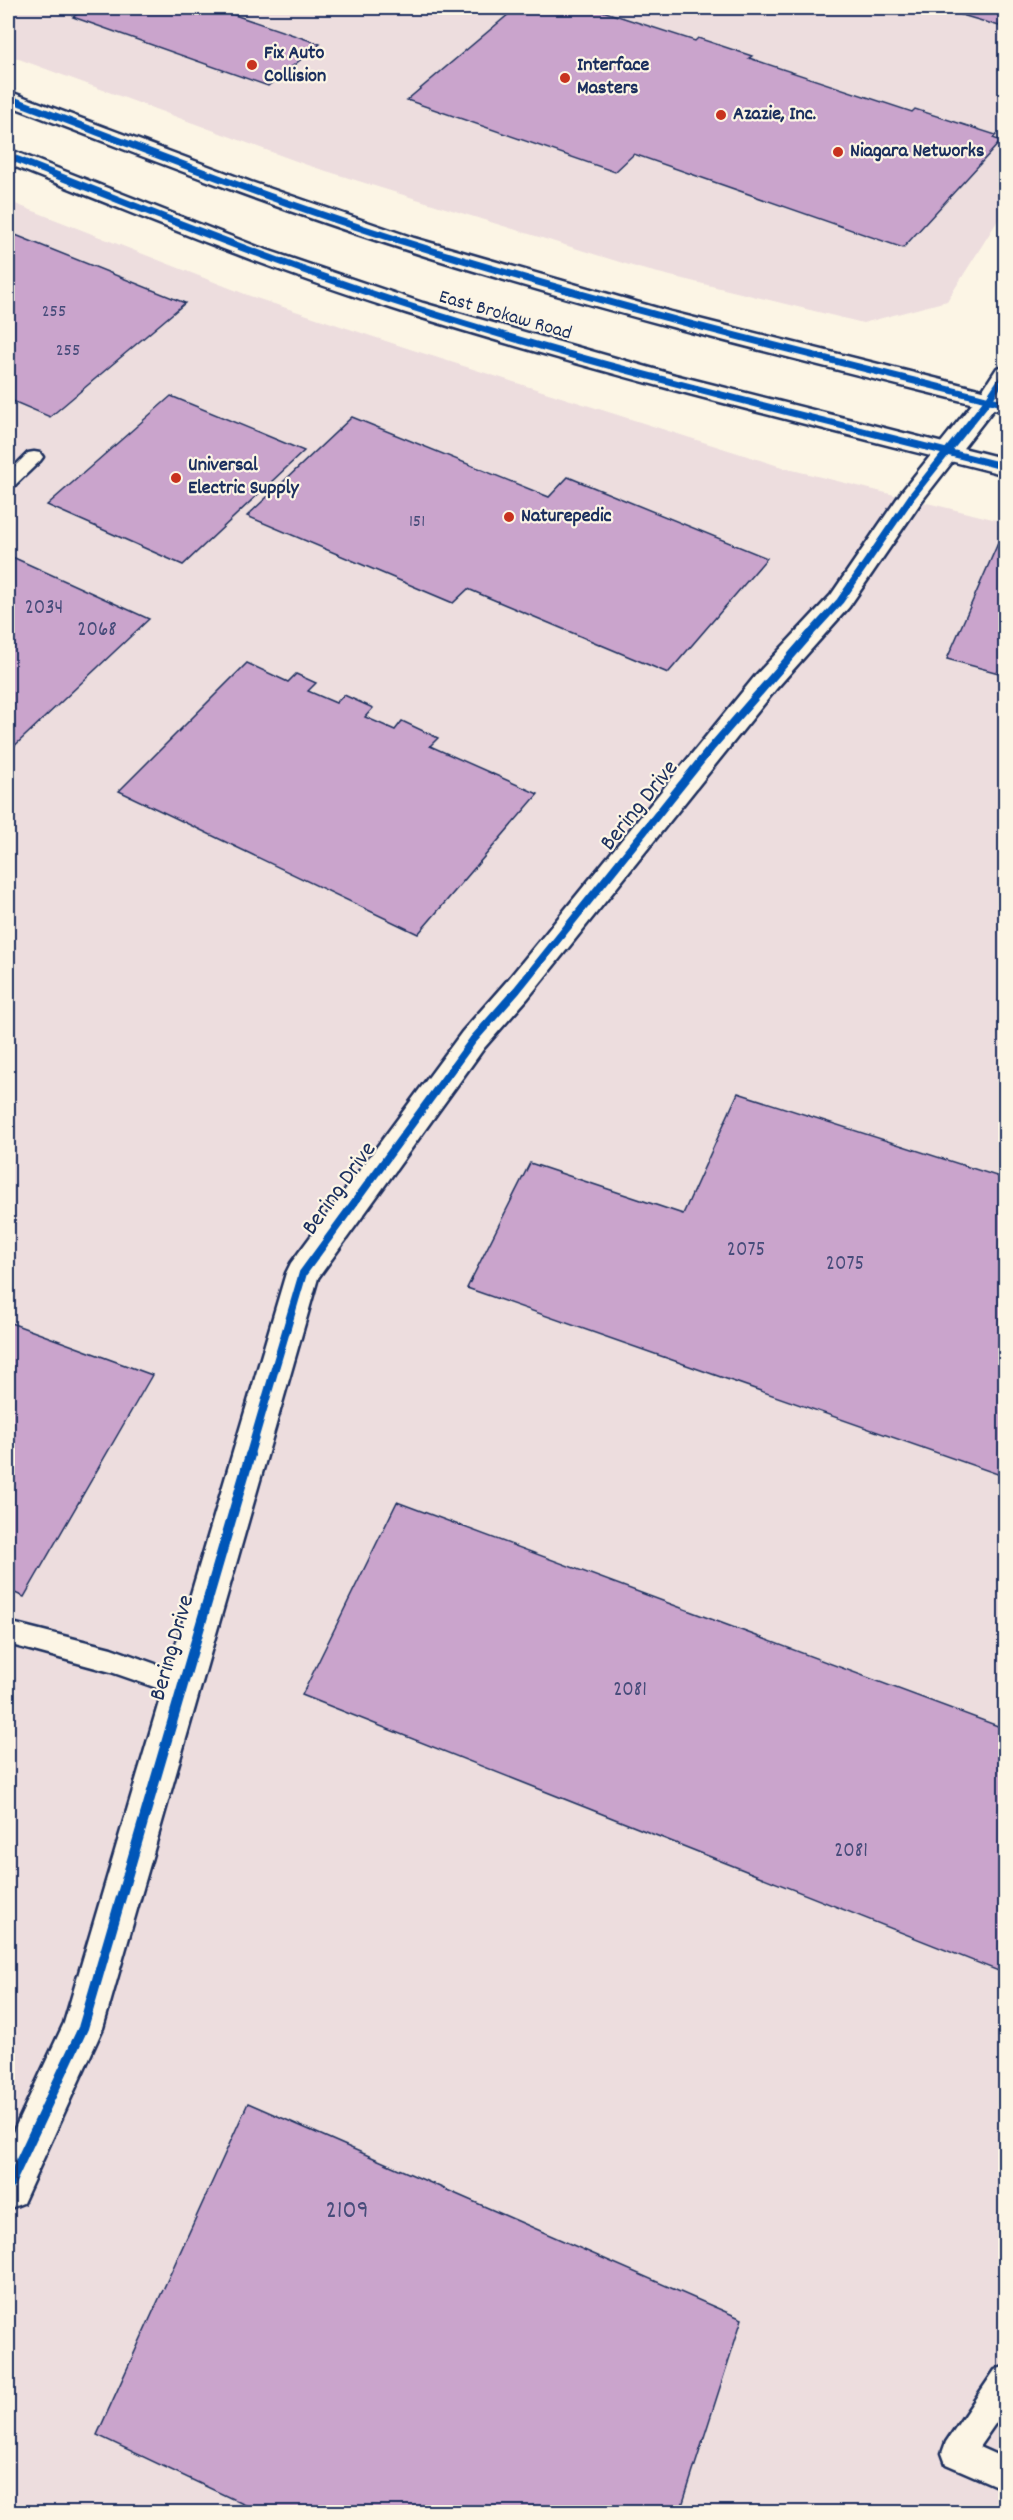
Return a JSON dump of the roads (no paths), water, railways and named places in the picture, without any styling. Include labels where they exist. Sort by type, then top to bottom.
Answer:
[{"type":"main road","name":"East Brokaw Road","points":[[8,98],[322,215],[478,264],[692,324],[997,402]]},
{"type":"main road","name":"East Brokaw Road","points":[[8,156],[330,281],[449,319],[694,388],[1005,467]]},
{"type":"main road","name":"Bering Drive","points":[[8,2188],[83,2028],[303,1273],[473,1040],[518,990],[725,731],[840,601],[871,552],[912,496],[949,452],[997,402],[1005,373]]},
{"type":"lane","points":[[8,482],[34,457]]},
{"type":"lane","points":[[8,1633],[111,1660],[183,1685]]},
{"type":"lane","points":[[1005,2381],[957,2453],[1005,2475]]},
{"type":"place","name":"Fix Auto Collision","points":[[252,65]]},
{"type":"place","name":"Interface Masters","points":[[565,78]]},
{"type":"place","name":"Azazie, Inc.","points":[[721,115]]},
{"type":"place","name":"Niagara Networks","points":[[838,152]]},
{"type":"place","name":"Universal Electric Supply","points":[[176,478]]},
{"type":"place","name":"Naturepedic","points":[[509,517]]}]
